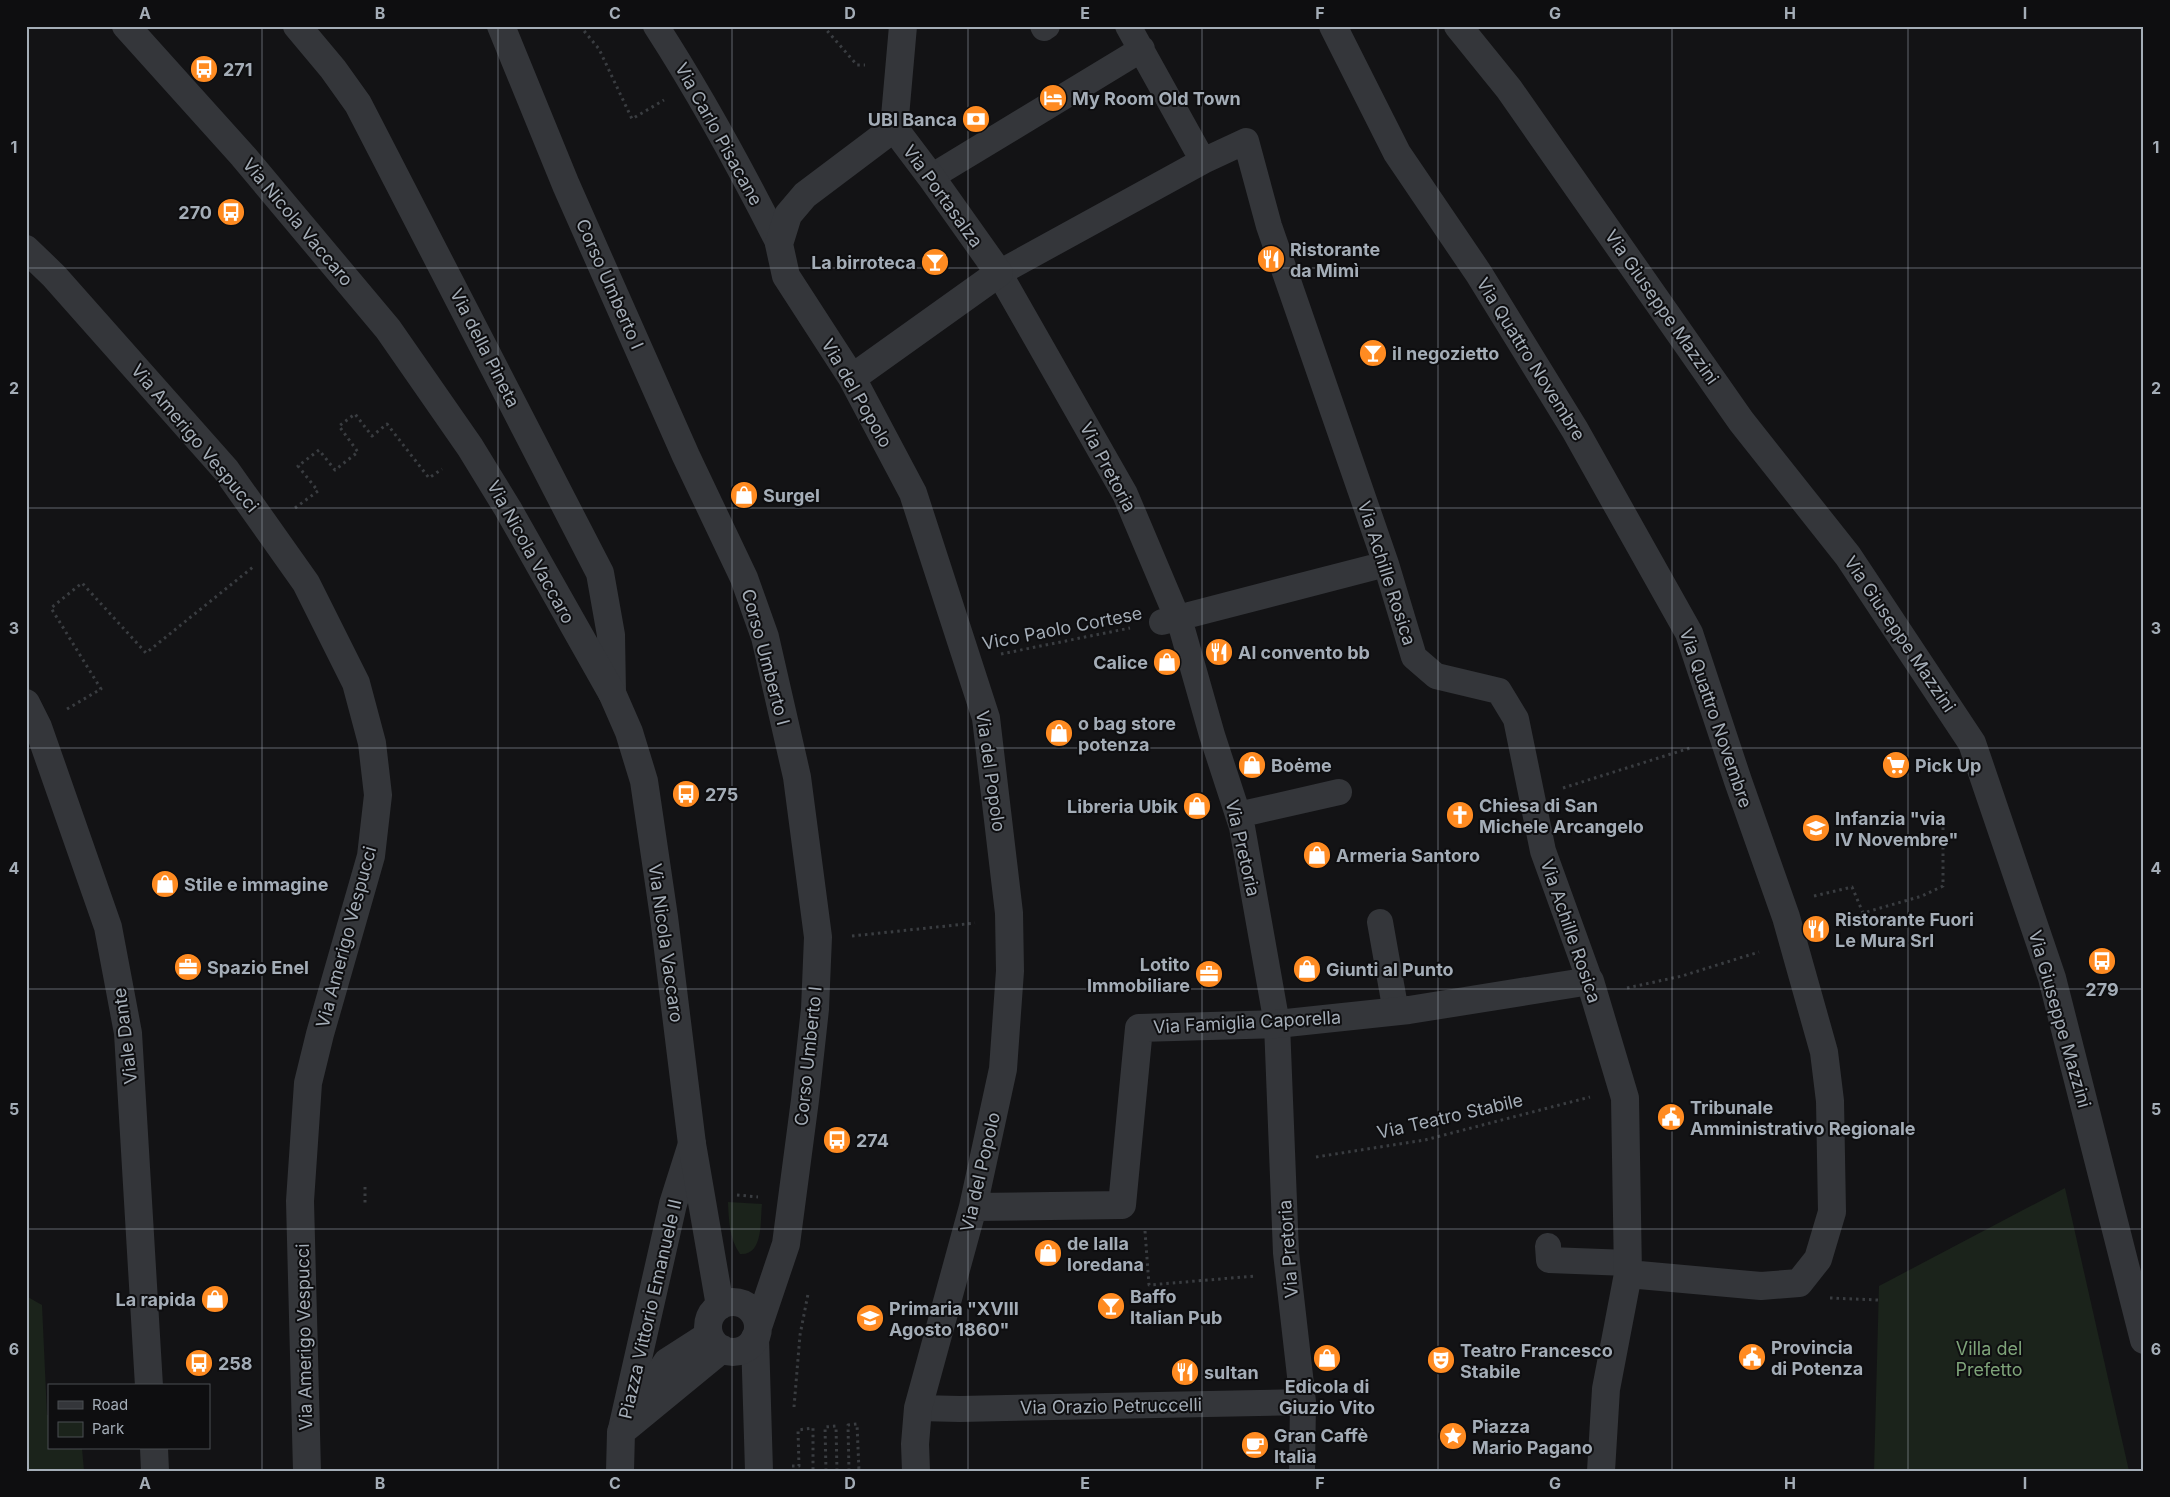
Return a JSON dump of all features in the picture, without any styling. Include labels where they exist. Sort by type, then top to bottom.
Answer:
[{"type":"street","name":"Via Nicola Vaccaro","points":[[126,26],[243,156],[364,300],[414,365],[470,447],[508,509],[612,693],[629,732],[644,781],[664,917],[692,1144],[700,1190]]},
{"type":"street","name":"Via della Pineta","points":[[298,26],[358,104],[600,573],[611,635],[612,693]]},
{"type":"street","name":"Corso Umberto I","points":[[501,26],[570,194],[686,456],[744,578],[765,637],[798,777],[818,937],[814,1018],[806,1100],[786,1244]]},
{"type":"street","name":"Via Carlo Pisacane","points":[[656,26],[693,84],[732,152],[778,244]]},
{"type":"street","name":"Via Portasalza","points":[[903,26],[894,128],[999,274]]},
{"type":"street","points":[[852,378],[999,274],[1203,161],[1128,26]]},
{"type":"street","name":"Via Quattro Novembre","points":[[1333,26],[1397,153],[1479,274],[1575,430],[1689,633],[1786,917],[1824,1052],[1830,1101],[1832,1212],[1818,1259],[1799,1282],[1761,1286],[1628,1268]]},
{"type":"street","name":"Via Giuseppe Mazzini","points":[[1458,26],[1509,89],[1741,421],[1848,556],[1972,743],[2052,978],[2144,1340]]},
{"type":"street","points":[[931,177],[1142,49]]},
{"type":"street","points":[[778,244],[788,215],[805,195],[894,128]]},
{"type":"street","name":"Via Achille Rosica","points":[[1203,161],[1246,141],[1269,226],[1386,564],[1414,657],[1436,676],[1499,691],[1516,718],[1543,851],[1590,981],[1625,1098],[1628,1268]]},
{"type":"street","name":"Via del Popolo","points":[[778,244],[786,276],[852,378],[913,494],[986,718],[1010,913],[1010,970],[1004,1069],[973,1207],[918,1408],[915,1444],[916,1471]]},
{"type":"street","name":"Via Amerigo Vespucci","points":[[26,249],[54,276],[226,470],[257,511],[306,583],[356,683],[372,743],[378,795],[372,856],[320,1034],[308,1084],[300,1201],[308,1471]]},
{"type":"street","name":"Via Pretoria","points":[[999,274],[1126,494],[1242,827],[1277,1024],[1288,1273],[1304,1402],[1302,1471]]},
{"type":"street","points":[[1170,620],[1386,564]]},
{"type":"street","name":"Viale Dante","points":[[32,715],[108,927],[128,1033],[149,1384]]},
{"type":"street","points":[[1238,815],[1339,792]]},
{"type":"street","points":[[1380,922],[1396,1012]]},
{"type":"street","name":"Via Famiglia Caporella","points":[[973,1207],[1122,1205],[1139,1028],[1277,1024],[1396,1012],[1590,981]]},
{"type":"street","name":"Piazza Vittorio Emanuele II","points":[[621,1432],[673,1204],[692,1144]]},
{"type":"street","name":"Piazza Vittorio Emanuele II","points":[[700,1190],[737,1327]]},
{"type":"street","name":"Piazza Vittorio Emanuele II","points":[[621,1432],[667,1362],[737,1327],[786,1244]]},
{"type":"street","points":[[1548,1246],[1549,1260],[1628,1268],[1606,1389],[1601,1471]]},
{"type":"street","points":[[737,1327],[758,1471]]},
{"type":"street","name":"Via Orazio Petruccelli","points":[[918,1408],[960,1409],[1304,1402]]},
{"type":"street","points":[[620,1471],[621,1432]]},
{"type":"street","points":[[154,1450],[155,1471]]},
{"type":"path","points":[[580,26],[599,49],[632,119],[693,84]]},
{"type":"path","points":[[823,26],[857,65],[900,68]]},
{"type":"path","points":[[257,511],[271,501],[284,517],[318,491],[298,466],[319,450],[335,470],[358,452],[339,426],[355,414],[372,436],[387,424],[429,478],[470,447]]},
{"type":"path","points":[[32,715],[101,689],[52,608],[82,583],[146,653],[253,568],[248,561]]},
{"type":"path","name":"Vico Paolo Cortese","points":[[968,661],[1170,620]]},
{"type":"path","points":[[1582,783],[1693,746]]},
{"type":"path","points":[[1806,898],[1852,887],[1863,914],[1922,896],[1943,886],[1943,811]]},
{"type":"path","points":[[853,936],[978,922]]},
{"type":"path","points":[[1621,990],[1682,976],[1759,952]]},
{"type":"path","name":"Via Teatro Stabile","points":[[1283,1162],[1426,1140],[1622,1089]]},
{"type":"path","points":[[365,1187],[365,1205]]},
{"type":"path","points":[[728,1195],[765,1198]]},
{"type":"path","points":[[1138,1230],[1145,1230],[1149,1285],[1288,1273]]},
{"type":"path","points":[[794,1410],[800,1335]]},
{"type":"path","points":[[849,1471],[848,1425],[857,1424],[859,1471]]},
{"type":"path","points":[[826,1471],[825,1427],[836,1426],[837,1471]]},
{"type":"path","points":[[789,1466],[799,1466],[798,1430],[813,1428],[813,1471]]},
{"type":"green space","name":"Villa del Prefetto","points":[[2065,1188],[2129,1471],[1874,1471],[1879,1286]]},
{"type":"green space","points":[[728,1202],[762,1204],[757,1243],[748,1253],[740,1254],[736,1248],[730,1229]]},
{"type":"green space","points":[[26,1296],[42,1305],[48,1450],[82,1450],[84,1471],[26,1471]]},
{"type":"place","name":"271","points":[[204,69]]},
{"type":"place","name":"My Room Old Town","points":[[1053,98]]},
{"type":"place","name":"UBI Banca","points":[[976,119]]},
{"type":"place","name":"270","points":[[231,212]]},
{"type":"place","name":"Ristorante da Mimì","points":[[1271,259]]},
{"type":"place","name":"La birroteca","points":[[935,262]]},
{"type":"place","name":"il negozietto","points":[[1373,353]]},
{"type":"place","name":"Surgel","points":[[744,495]]},
{"type":"place","name":"Al convento bb","points":[[1219,652]]},
{"type":"place","name":"Calice","points":[[1167,662]]},
{"type":"place","name":"o bag store potenza","points":[[1059,733]]},
{"type":"place","name":"Boėme","points":[[1252,765]]},
{"type":"place","name":"Pick Up","points":[[1896,765]]},
{"type":"place","name":"275","points":[[686,794]]},
{"type":"place","name":"Libreria Ubik","points":[[1197,806]]},
{"type":"place","name":"Chiesa di San Michele Arcangelo","points":[[1460,815]]},
{"type":"place","name":"Infanzia \"via IV Novembre\"","points":[[1816,828]]},
{"type":"place","name":"Armeria Santoro","points":[[1317,855]]},
{"type":"place","name":"Stile e immagine","points":[[165,884]]},
{"type":"place","name":"Ristorante Fuori Le Mura Srl","points":[[1816,929]]},
{"type":"place","name":"279","points":[[2102,961]]},
{"type":"place","name":"Spazio Enel","points":[[188,967]]},
{"type":"place","name":"Giunti al Punto","points":[[1307,969]]},
{"type":"place","name":"Lotito Immobiliare","points":[[1209,974]]},
{"type":"place","name":"Tribunale Amministrativo Regionale","points":[[1671,1117]]},
{"type":"place","name":"274","points":[[837,1140]]},
{"type":"place","name":"de lalla loredana","points":[[1048,1253]]},
{"type":"place","name":"La rapida","points":[[215,1299]]},
{"type":"place","name":"Baffo Italian Pub","points":[[1111,1306]]},
{"type":"place","name":"Primaria \"XVIII Agosto 1860\"","points":[[870,1318]]},
{"type":"place","name":"Provincia di Potenza","points":[[1752,1357]]},
{"type":"place","name":"Edicola di Giuzio Vito","points":[[1327,1358]]},
{"type":"place","name":"Teatro Francesco Stabile","points":[[1441,1360]]},
{"type":"place","name":"258","points":[[199,1363]]},
{"type":"place","name":"sultan","points":[[1185,1372]]},
{"type":"place","name":"Piazza Mario Pagano","points":[[1453,1436]]},
{"type":"place","name":"Gran Caffè Italia","points":[[1255,1445]]}]
